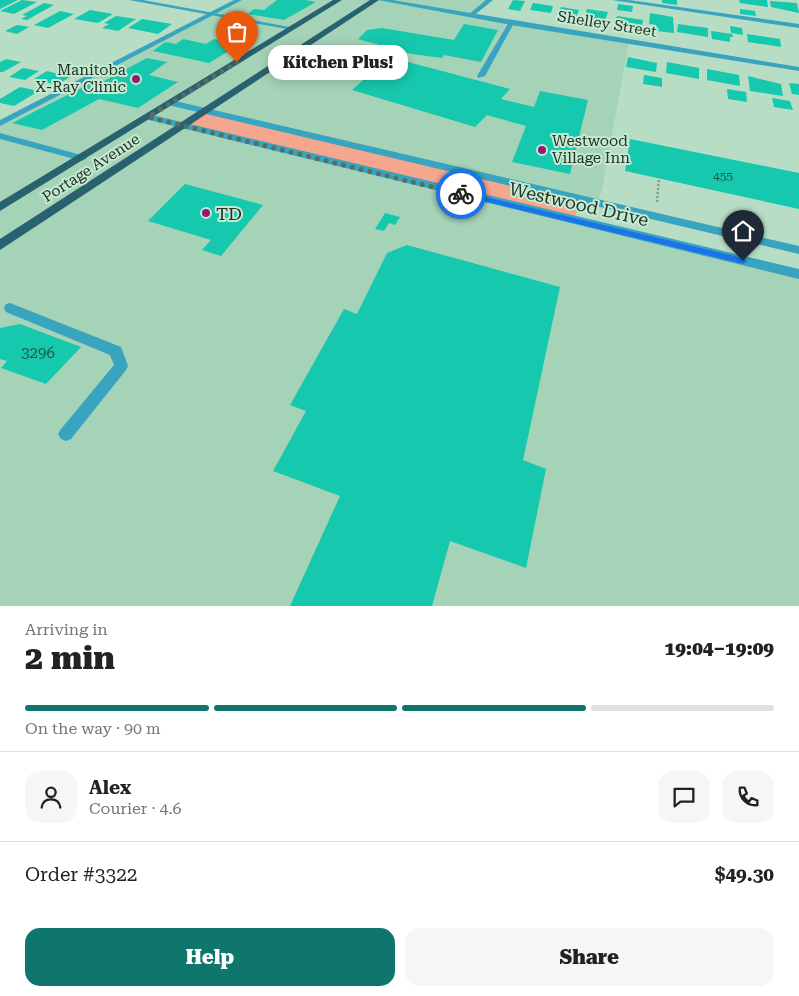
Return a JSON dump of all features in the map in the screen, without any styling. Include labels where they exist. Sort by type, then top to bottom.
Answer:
[{"type":"highway","name":"Portage Avenue","points":[[0,207],[338,0]]},
{"type":"highway","name":"Portage Avenue","points":[[0,245],[375,0]]},
{"type":"street","points":[[132,0],[292,28]]},
{"type":"street","points":[[0,122],[239,0]]},
{"type":"street","name":"Shelley Street","points":[[381,0],[510,23],[799,68]]},
{"type":"street","points":[[470,16],[490,0]]},
{"type":"street","points":[[615,0],[799,26]]},
{"type":"street","points":[[481,76],[510,23]]},
{"type":"street","name":"Westwood Drive","points":[[171,103],[799,250]]},
{"type":"street","name":"Westwood Drive","points":[[148,117],[799,274]]},
{"type":"street","points":[[0,136],[82,158]]},
{"type":"street","points":[[10,308],[116,351],[121,366],[66,434]]},
{"type":"path","points":[[656,210],[659,178]]},
{"type":"shaded area","points":[[239,0],[490,0],[471,16],[629,42],[602,189],[597,203],[183,125],[799,274],[799,606],[0,606],[0,123]]},
{"type":"shaded area","points":[[204,111],[581,200],[574,221],[182,126]]},
{"type":"building","points":[[0,0],[18,0],[0,9]]},
{"type":"building","points":[[22,0],[37,2],[14,14],[0,11]]},
{"type":"building","points":[[277,0],[316,2],[284,20],[248,14],[254,9],[264,10]]},
{"type":"building","points":[[513,0],[525,1],[520,11],[508,9]]},
{"type":"building","points":[[662,0],[677,0],[677,5],[662,3]]},
{"type":"building","points":[[739,0],[767,0],[768,7],[740,3]]},
{"type":"building","points":[[770,1],[797,3],[799,13],[771,7]]},
{"type":"building","points":[[44,3],[54,5],[27,20],[21,19],[27,16],[22,15]]},
{"type":"building","points":[[533,3],[553,6],[551,13],[530,10]]},
{"type":"building","points":[[618,4],[633,6],[632,12],[617,10]]},
{"type":"building","points":[[561,7],[579,10],[576,17],[558,14]]},
{"type":"building","points":[[587,9],[608,12],[605,21],[584,19]]},
{"type":"building","points":[[740,9],[755,11],[756,16],[740,14]]},
{"type":"building","points":[[90,10],[113,14],[98,23],[74,19]]},
{"type":"building","points":[[60,11],[74,14],[48,28],[34,25]]},
{"type":"building","points":[[650,13],[673,17],[674,33],[656,31],[656,25],[649,24]]},
{"type":"building","points":[[116,16],[136,19],[118,31],[102,28],[109,24],[104,23]]},
{"type":"building","points":[[617,16],[643,20],[642,28],[615,24]]},
{"type":"building","points":[[142,19],[172,24],[158,34],[128,28]]},
{"type":"building","points":[[464,24],[498,30],[481,62],[444,55],[442,58],[412,54],[358,39],[367,30],[382,28],[454,40]]},
{"type":"building","points":[[678,24],[708,28],[708,37],[677,32]]},
{"type":"building","points":[[17,25],[29,27],[17,34],[5,31]]},
{"type":"building","points":[[730,26],[742,28],[743,35],[731,33]]},
{"type":"building","points":[[238,31],[257,34],[209,63],[153,51],[165,42],[176,44],[183,39],[206,44],[214,39],[221,41]]},
{"type":"building","points":[[711,31],[732,34],[733,37],[730,37],[730,42],[712,39]]},
{"type":"building","points":[[747,34],[780,39],[781,47],[748,42]]},
{"type":"building","points":[[389,57],[510,89],[501,99],[534,107],[540,91],[588,100],[570,174],[512,162],[526,126],[487,115],[475,127],[352,90]]},
{"type":"building","points":[[628,57],[657,63],[656,72],[626,67]]},
{"type":"building","points":[[147,58],[167,62],[149,75],[178,82],[138,108],[99,99],[42,130],[12,123],[95,81],[102,82]]},
{"type":"building","points":[[6,59],[21,62],[0,72],[0,62]]},
{"type":"building","points":[[667,62],[699,68],[699,79],[666,73]]},
{"type":"building","points":[[23,68],[39,71],[25,80],[9,77]]},
{"type":"building","points":[[707,69],[739,75],[740,86],[707,80]]},
{"type":"building","points":[[47,71],[70,77],[57,85],[34,79]]},
{"type":"building","points":[[644,75],[662,78],[662,87],[643,84]]},
{"type":"building","points":[[748,76],[781,84],[783,96],[750,91]]},
{"type":"building","points":[[789,83],[799,84],[799,95],[792,94]]},
{"type":"building","points":[[20,87],[39,91],[14,106],[0,103],[0,99]]},
{"type":"building","points":[[727,89],[746,92],[747,102],[728,99]]},
{"type":"building","points":[[772,98],[790,101],[793,110],[774,107]]},
{"type":"building","points":[[630,139],[799,173],[799,209],[625,171]]},
{"type":"building","name":"TD","points":[[185,184],[263,205],[221,256],[202,250],[211,240],[148,221]]},
{"type":"building","points":[[385,213],[400,217],[395,225],[389,223],[384,231],[375,229]]},
{"type":"building","points":[[407,245],[560,287],[523,460],[546,469],[526,568],[450,541],[432,606],[290,606],[340,496],[273,471],[306,411],[290,405],[344,309],[357,314],[387,253]]},
{"type":"building","points":[[20,324],[81,347],[46,384],[1,368],[7,361],[0,359],[0,328]]},
{"type":"way so far","points":[[237,62],[148,117],[461,194]]},
{"type":"place","name":"Kitchen Plus!","points":[[237,62]]},
{"type":"place","name":"Manitoba X-Ray Clinic","points":[[136,79]]},
{"type":"place","name":"Westwood Village Inn","points":[[542,150]]},
{"type":"place","name":"TD","points":[[206,213]]},
{"type":"route","points":[[461,194],[743,261]]}]
